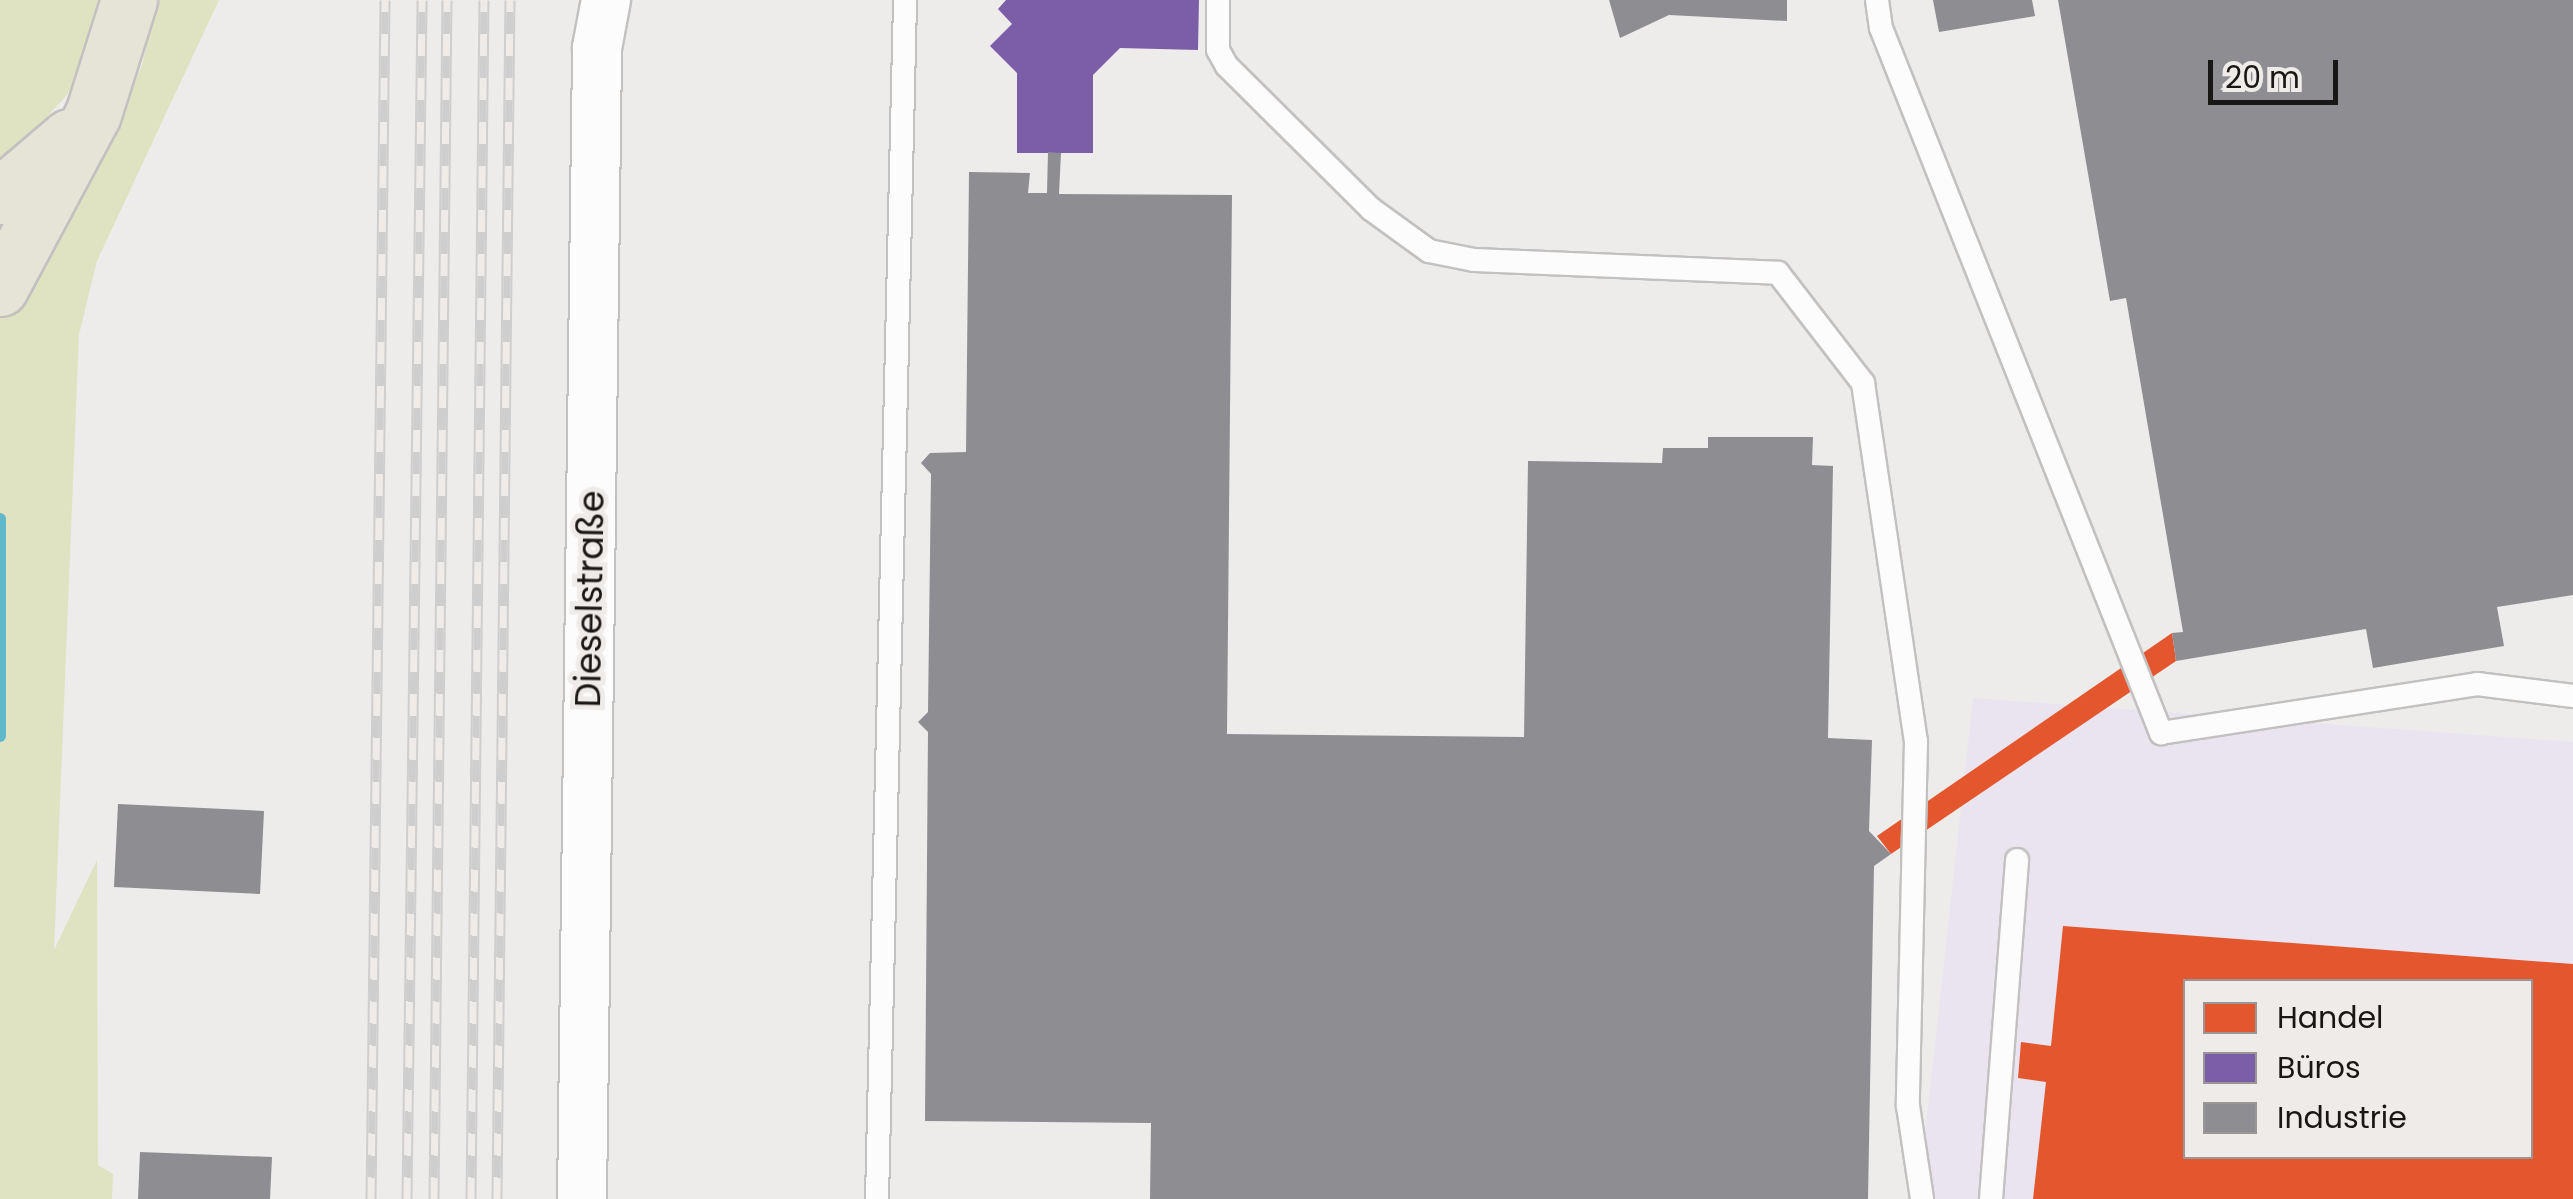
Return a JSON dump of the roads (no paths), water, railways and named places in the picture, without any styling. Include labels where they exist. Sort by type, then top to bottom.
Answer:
[{"type":"highway","points":[[0,288],[93,114],[129,0]]},
{"type":"highway","points":[[0,196],[93,114]]},
{"type":"street","name":"Dieselstraße","points":[[582,1199],[597,48],[606,0]]},
{"type":"lane","points":[[876,1199],[905,0]]},
{"type":"lane","points":[[1218,0],[1218,50],[1227,66],[1371,210],[1430,252],[1474,260],[1778,273],[1863,384],[1916,741],[1908,1106],[1922,1199]]},
{"type":"lane","points":[[1877,0],[1881,28],[2161,733],[2477,684],[2573,696]]},
{"type":"lane","points":[[1991,1199],[2017,860]]},
{"type":"waterway","points":[[0,519],[0,736]]},
{"type":"railway","points":[[371,1199],[385,0]]},
{"type":"railway","points":[[407,1199],[422,0]]},
{"type":"railway","points":[[434,1199],[447,0]]},
{"type":"railway","points":[[471,1199],[484,0]]},
{"type":"railway","points":[[497,1199],[510,0]]}]
